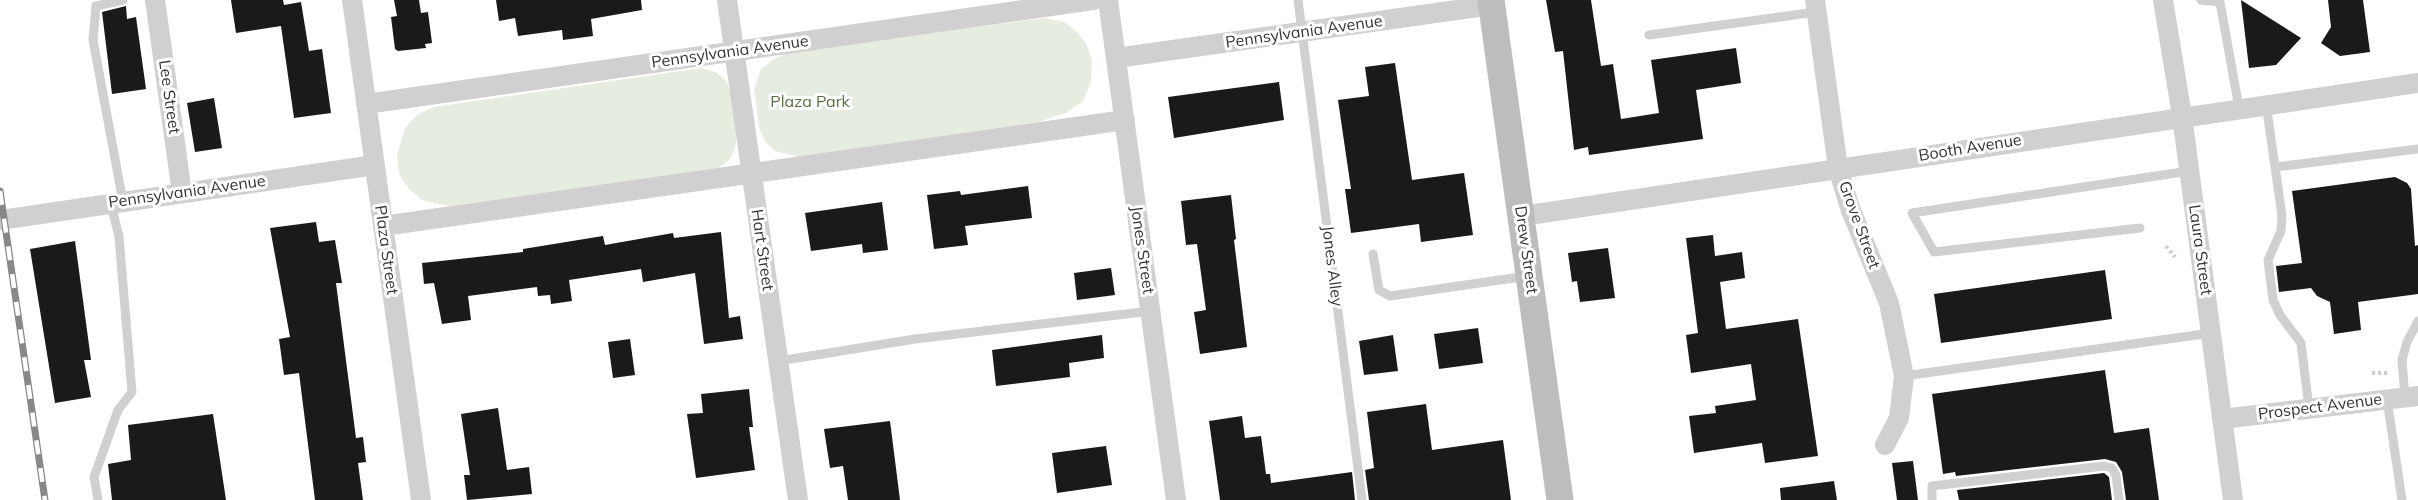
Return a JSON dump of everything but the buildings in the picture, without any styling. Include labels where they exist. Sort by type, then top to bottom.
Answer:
[{"type":"main road","name":"Drew Street","points":[[1492,3],[1560,500]]},
{"type":"street","name":"Lee Street","points":[[155,0],[183,193]]},
{"type":"street","name":"Plaza Street","points":[[352,0],[421,500]]},
{"type":"street","name":"Hart Street","points":[[727,0],[798,500]]},
{"type":"street","name":"Pennsylvania Avenue","points":[[366,104],[1093,0]]},
{"type":"street","name":"Jones Street","points":[[1108,0],[1176,500]]},
{"type":"street","name":"Laura Street","points":[[2167,1],[2233,500]]},
{"type":"street","name":"Pennsylvania Avenue","points":[[1116,58],[1492,3]]},
{"type":"street","name":"Grove Street","points":[[1815,6],[1838,168],[1850,208],[1889,303],[1904,376],[1899,418],[1885,445]]},
{"type":"street","name":"Booth Avenue","points":[[1522,216],[2182,116],[2418,83]]},
{"type":"street","points":[[383,226],[1125,120]]},
{"type":"street","name":"Pennsylvania Avenue","points":[[0,220],[375,165]]},
{"type":"street","name":"Prospect Avenue","points":[[2222,418],[2403,397]]},
{"type":"lane","points":[[98,500],[94,477],[118,410],[132,392],[117,203],[93,40],[96,6],[123,0]]},
{"type":"lane","name":"Jones Alley","points":[[1298,0],[1362,500]]},
{"type":"lane","points":[[2201,0],[2220,2],[2239,108]]},
{"type":"lane","points":[[1649,35],[1815,6]]},
{"type":"lane","points":[[2266,104],[2282,225],[2268,260],[2273,300],[2280,315],[2301,343],[2309,408]]},
{"type":"lane","points":[[2276,167],[2418,149]]},
{"type":"lane","points":[[2140,228],[1934,252],[1912,213],[2189,171]]},
{"type":"lane","points":[[1373,254],[1379,290],[1390,296],[1530,276]]},
{"type":"lane","points":[[778,361],[915,339],[1151,311]]},
{"type":"lane","points":[[2402,500],[2402,360],[2407,342],[2418,321]]},
{"type":"lane","points":[[1904,376],[2211,333]]},
{"type":"lane","points":[[1932,500],[1932,486],[2104,466],[2112,468],[2116,475],[2119,500]]},
{"type":"path","points":[[2166,246],[2175,257]]},
{"type":"green space","name":"Plaza Park","points":[[1044,18],[1065,22],[1078,33],[1087,45],[1092,61],[1091,81],[1083,101],[1066,113],[1038,122],[798,157],[775,151],[765,141],[759,127],[754,89],[761,69],[774,59],[791,52]]},
{"type":"green space","name":"Plaza Park","points":[[701,68],[716,72],[726,81],[732,94],[737,134],[735,148],[730,159],[720,167],[708,171],[449,206],[422,200],[410,190],[399,174],[397,155],[405,128],[417,115],[434,107]]},
{"type":"railway","points":[[0,191],[45,500]]}]
